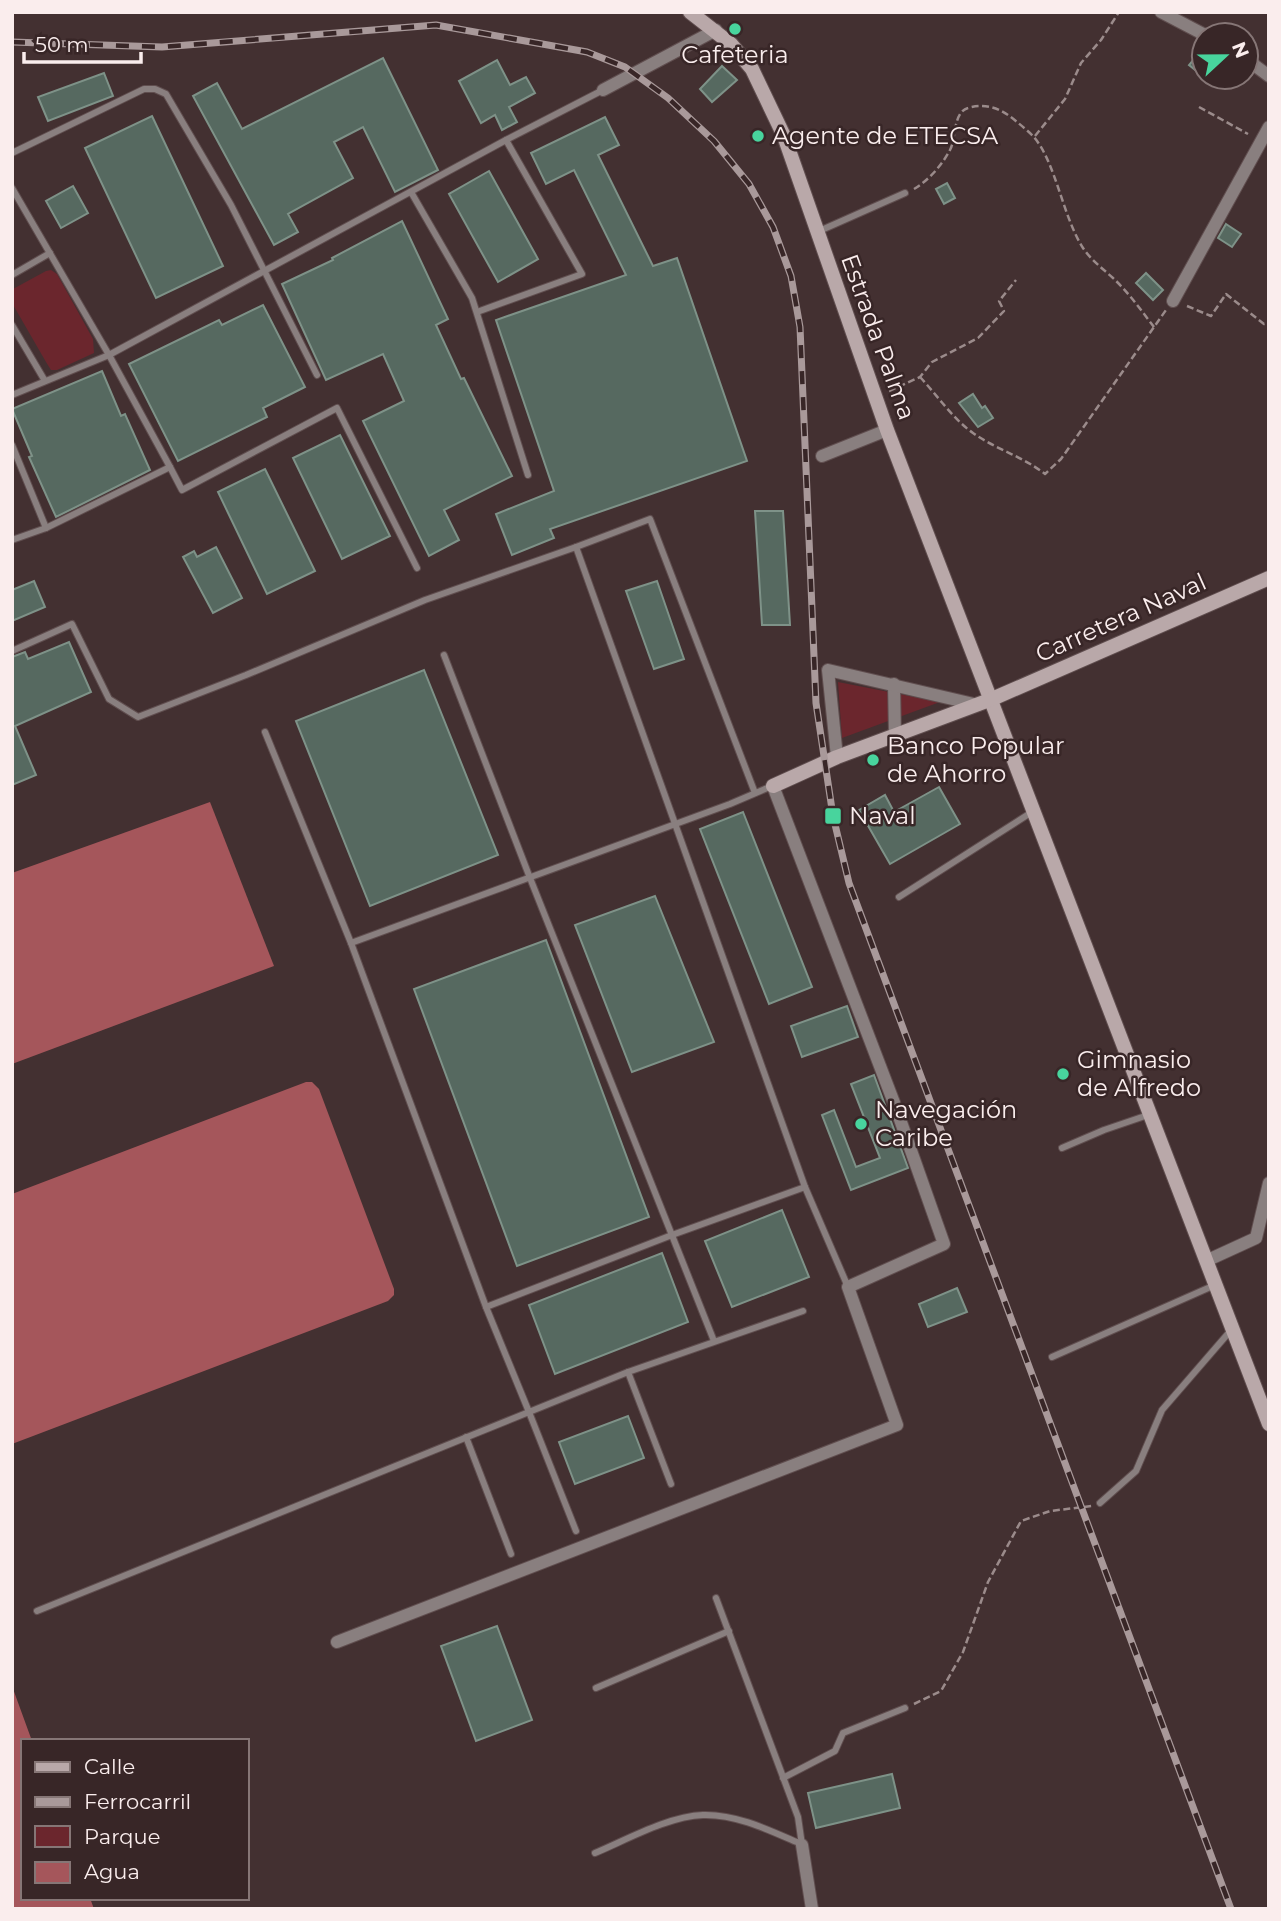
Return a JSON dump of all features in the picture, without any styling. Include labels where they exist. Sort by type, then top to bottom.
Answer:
[{"type":"main road","name":"Estrada Palma","points":[[690,12],[716,30],[752,69],[784,136],[985,702],[1034,811],[1269,1424]]},
{"type":"main road","name":"Carretera Naval","points":[[773,786],[837,757],[985,702],[1269,578]]},
{"type":"street","points":[[1161,12],[1190,27]]},
{"type":"street","points":[[603,90],[716,30]]},
{"type":"street","points":[[1173,301],[1269,127]]},
{"type":"street","points":[[822,456],[887,430]]},
{"type":"street","points":[[837,757],[828,670],[985,702]]},
{"type":"street","points":[[894,684],[895,736]]},
{"type":"street","points":[[337,1642],[897,1425],[848,1287],[944,1244],[897,1108],[773,786]]},
{"type":"street","points":[[1208,1260],[1256,1238],[1269,1183]]},
{"type":"street","points":[[802,1845],[812,1909]]},
{"type":"lane","points":[[12,153],[144,89],[155,89],[166,94],[231,205],[317,375]]},
{"type":"lane","points":[[12,395],[109,355],[603,90]]},
{"type":"lane","points":[[477,312],[582,274],[506,141]]},
{"type":"lane","points":[[12,188],[109,355],[182,490],[337,408],[417,568]]},
{"type":"lane","points":[[411,191],[472,298],[528,475]]},
{"type":"lane","points":[[817,232],[905,193]]},
{"type":"lane","points":[[12,275],[50,253]]},
{"type":"lane","points":[[12,325],[45,382]]},
{"type":"lane","points":[[12,445],[46,527]]},
{"type":"lane","points":[[12,540],[46,527],[170,467]]},
{"type":"lane","points":[[12,651],[72,624],[109,699],[138,717],[425,600],[650,519],[755,793]]},
{"type":"lane","points":[[576,547],[805,1187],[848,1287]]},
{"type":"lane","points":[[444,654],[714,1341]]},
{"type":"lane","points":[[265,732],[351,943],[486,1307],[576,1531]]},
{"type":"lane","points":[[351,943],[773,786]]},
{"type":"lane","points":[[899,897],[1034,811]]},
{"type":"lane","points":[[1062,1148],[1150,1114]]},
{"type":"lane","points":[[486,1307],[805,1187]]},
{"type":"lane","points":[[1052,1357],[1217,1284]]},
{"type":"lane","points":[[37,1611],[628,1372],[803,1311]]},
{"type":"lane","points":[[1100,1503],[1136,1471],[1162,1410],[1233,1328]]},
{"type":"lane","points":[[628,1372],[671,1484]]},
{"type":"lane","points":[[466,1437],[511,1554]]},
{"type":"lane","points":[[716,1598],[798,1817],[802,1845]]},
{"type":"lane","points":[[596,1688],[729,1631]]},
{"type":"lane","points":[[783,1778],[835,1751],[843,1733],[905,1708]]},
{"type":"lane","points":[[595,1853],[661,1826],[703,1815],[731,1817],[802,1845]]},
{"type":"path","points":[[1034,137],[1065,99],[1080,63],[1101,40],[1119,12]]},
{"type":"path","points":[[905,193],[924,183],[936,170],[951,149],[959,117],[968,108],[995,107],[1004,110],[1034,137],[1048,164],[1065,213],[1084,250],[1131,298],[1154,327]]},
{"type":"path","points":[[1199,107],[1261,142]]},
{"type":"path","points":[[875,397],[920,377],[932,362],[978,338],[1004,311],[999,301],[1016,280]]},
{"type":"path","points":[[920,377],[970,431],[997,447],[1026,459],[1045,474],[1061,459],[1173,301],[1211,316],[1226,294],[1264,324],[1269,322]]},
{"type":"path","points":[[905,1708],[941,1691],[963,1652],[988,1582],[1021,1521],[1050,1511],[1081,1509],[1100,1503]]},
{"type":"green space","points":[[51,270],[57,274],[93,339],[94,353],[57,370],[51,370],[12,303],[13,289]]},
{"type":"green space","points":[[838,682],[940,702],[842,738]]},
{"type":"water","points":[[210,802],[274,966],[12,1064],[12,873]]},
{"type":"water","points":[[312,1082],[319,1089],[394,1295],[388,1301],[12,1444],[12,1194]]},
{"type":"water","points":[[12,1686],[31,1739],[21,1739],[21,1900],[91,1900],[94,1909],[12,1909]]},
{"type":"building","points":[[383,58],[438,170],[395,192],[363,127],[334,142],[353,178],[288,214],[298,232],[274,245],[193,96],[217,83],[242,129]]},
{"type":"building","points":[[497,60],[510,85],[526,77],[535,93],[509,107],[517,122],[502,130],[495,115],[481,123],[459,81]]},
{"type":"building","points":[[722,66],[737,80],[712,102],[700,89]]},
{"type":"building","points":[[104,73],[113,96],[48,121],[38,97]]},
{"type":"building","points":[[152,116],[223,266],[156,298],[85,148]]},
{"type":"building","points":[[605,117],[619,145],[598,155],[653,266],[677,258],[747,461],[550,529],[554,538],[512,555],[496,514],[554,491],[496,320],[626,275],[574,170],[546,184],[531,153]]},
{"type":"building","points":[[489,171],[538,259],[498,282],[449,194]]},
{"type":"building","points":[[947,183],[955,198],[944,204],[936,189]]},
{"type":"building","points":[[73,186],[88,213],[61,228],[46,201]]},
{"type":"building","points":[[402,221],[448,319],[436,325],[512,476],[444,510],[459,540],[429,556],[363,421],[404,401],[383,354],[326,380],[282,284],[333,260],[332,258]]},
{"type":"building","points":[[1226,224],[1241,234],[1232,247],[1218,238]]},
{"type":"building","points":[[1146,273],[1163,290],[1153,300],[1136,283]]},
{"type":"building","points":[[263,305],[305,387],[263,408],[267,417],[178,461],[129,364],[219,320],[222,325]]},
{"type":"building","points":[[102,371],[121,416],[125,414],[150,470],[56,517],[29,457],[32,456],[12,409]]},
{"type":"building","points":[[973,394],[993,418],[978,427],[959,403]]},
{"type":"building","points":[[340,435],[390,536],[342,559],[293,458]]},
{"type":"building","points":[[265,469],[315,571],[267,594],[218,492]]},
{"type":"building","points":[[755,511],[783,511],[790,625],[762,625]]},
{"type":"building","points":[[216,547],[242,598],[213,613],[183,557],[194,551],[197,557]]},
{"type":"building","points":[[34,581],[45,607],[12,621],[12,590]]},
{"type":"building","points":[[657,581],[684,659],[654,669],[626,591]]},
{"type":"building","points":[[69,642],[91,692],[15,726],[36,775],[12,785],[12,657],[25,652],[28,659]]},
{"type":"building","points":[[424,670],[498,855],[370,906],[296,721]]},
{"type":"building","points":[[939,787],[960,824],[890,864],[859,810],[885,795],[894,812]]},
{"type":"building","points":[[743,812],[812,987],[769,1004],[700,829]]},
{"type":"building","points":[[655,896],[714,1042],[632,1072],[575,925]]},
{"type":"building","points":[[546,940],[649,1217],[517,1266],[414,989]]},
{"type":"building","points":[[847,1006],[858,1037],[802,1057],[791,1026]]},
{"type":"building","points":[[874,1075],[908,1168],[851,1190],[822,1115],[834,1110],[856,1167],[880,1158],[851,1084]]},
{"type":"building","points":[[782,1210],[809,1277],[732,1307],[705,1241]]},
{"type":"building","points":[[662,1253],[688,1322],[555,1374],[529,1305]]},
{"type":"building","points":[[957,1288],[967,1312],[928,1327],[919,1304]]},
{"type":"building","points":[[628,1416],[644,1458],[575,1484],[559,1442]]},
{"type":"building","points":[[497,1626],[532,1720],[476,1741],[441,1646]]},
{"type":"building","points":[[892,1774],[900,1808],[816,1828],[808,1793]]},
{"type":"railway","points":[[12,42],[162,47],[436,25],[587,52],[625,67],[668,98],[714,141],[749,184],[773,227],[791,276],[800,327],[816,703],[833,816],[849,883],[1231,1909]]},
{"type":"place","name":"Cafeteria","points":[[735,29]]},
{"type":"place","name":"Agente de ETECSA","points":[[758,136]]},
{"type":"place","name":"Banco Popular de Ahorro","points":[[873,760]]},
{"type":"place","name":"Naval","points":[[833,816]]},
{"type":"place","name":"Gimnasio de Alfredo","points":[[1063,1074]]},
{"type":"place","name":"Navegación Caribe","points":[[861,1124]]}]
